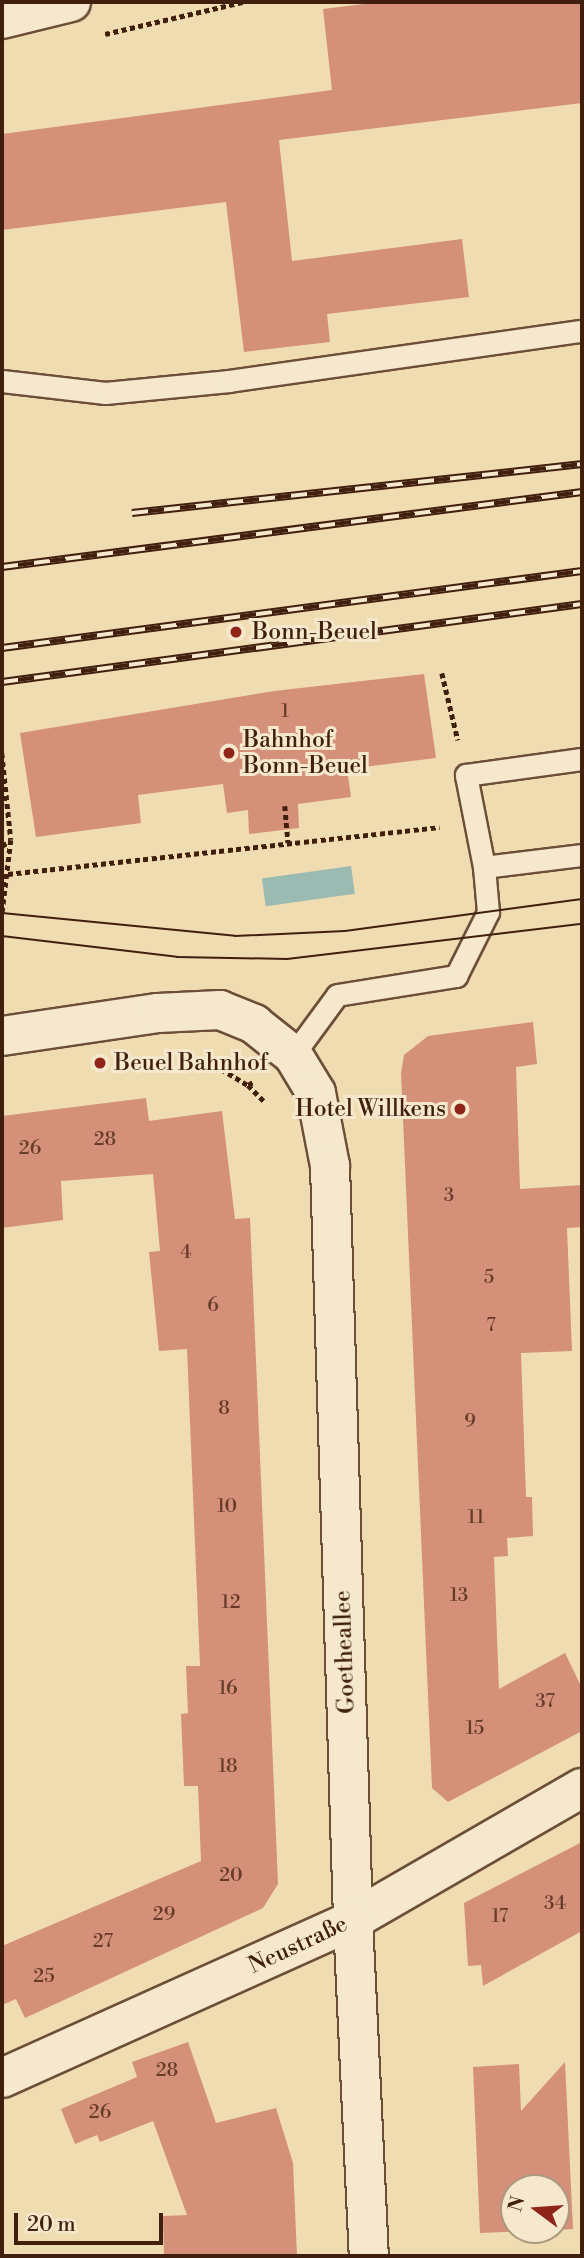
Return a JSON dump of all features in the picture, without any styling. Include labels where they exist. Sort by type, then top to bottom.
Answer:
[{"type":"street","points":[[2,19],[71,2]]},
{"type":"street","points":[[2,1036],[158,1013],[220,1010],[254,1024],[293,1055]]},
{"type":"street","name":"Goetheallee","points":[[293,1055],[316,1093],[330,1166],[353,1920],[369,2256]]},
{"type":"street","name":"Neustraße","points":[[2,2078],[353,1920],[582,1788]]},
{"type":"lane","points":[[2,381],[106,393],[229,381],[582,331]]},
{"type":"lane","points":[[293,1055],[337,995],[456,976],[488,912],[484,867],[466,775],[582,759]]},
{"type":"lane","points":[[484,867],[582,855]]},
{"type":"path","points":[[96,36],[243,2]]},
{"type":"path","points":[[442,673],[466,775]]},
{"type":"path","points":[[2,753],[11,840],[2,915]]},
{"type":"path","points":[[285,806],[288,843]]},
{"type":"path","points":[[8,874],[475,823]]},
{"type":"path","points":[[2,846],[11,840]]},
{"type":"path","points":[[126,1067],[181,1060],[221,1069],[248,1085],[293,1055]]},
{"type":"water","points":[[351,866],[355,894],[266,906],[262,879]]},
{"type":"building","points":[[380,2],[582,2],[582,103],[279,140],[292,261],[462,239],[469,297],[327,314],[330,342],[244,352],[226,202],[2,230],[2,134],[332,90],[323,9]]},
{"type":"building","name":"Bahnhof Bonn-Beuel","points":[[424,674],[436,758],[347,769],[351,797],[298,804],[299,828],[249,834],[248,810],[227,813],[223,784],[138,795],[141,823],[36,837],[20,733],[274,691]]},
{"type":"building","points":[[533,1022],[537,1064],[516,1067],[520,1189],[582,1185],[582,1227],[567,1228],[572,1351],[521,1353],[526,1497],[532,1497],[533,1536],[507,1538],[508,1556],[494,1557],[499,1689],[565,1653],[582,1688],[582,1731],[448,1802],[432,1788],[401,1073],[404,1055],[428,1036]]},
{"type":"building","points":[[146,1098],[149,1121],[222,1111],[235,1219],[250,1218],[278,1884],[263,1908],[25,2018],[16,1999],[2,2005],[2,1946],[201,1861],[198,1786],[184,1786],[181,1714],[188,1713],[186,1666],[200,1666],[187,1349],[159,1351],[149,1252],[160,1251],[153,1174],[61,1181],[63,1220],[2,1228],[2,1116]]},
{"type":"building","points":[[582,1842],[582,1931],[483,1986],[481,1965],[468,1966],[464,1903]]},
{"type":"building","points":[[188,2042],[216,2123],[276,2108],[293,2163],[297,2256],[164,2256],[163,2216],[187,2215],[153,2121],[100,2142],[97,2135],[75,2144],[61,2109],[137,2077],[132,2062]]},
{"type":"building","points":[[565,2062],[573,2229],[570,2229],[570,2174],[500,2174],[500,2232],[480,2233],[473,2067],[519,2064],[521,2111]]},
{"type":"tram line","points":[[2,913],[235,936],[345,931],[582,899]]},
{"type":"tram line","points":[[2,936],[177,957],[287,959],[582,924]]},
{"type":"railway","points":[[132,513],[582,464]]},
{"type":"railway","points":[[2,567],[582,492]]},
{"type":"railway","points":[[2,648],[582,571]]},
{"type":"railway","points":[[2,682],[582,604]]},
{"type":"place","name":"Bonn-Beuel","points":[[236,632]]},
{"type":"place","name":"Bahnhof Bonn-Beuel","points":[[229,753]]},
{"type":"place","name":"Beuel Bahnhof","points":[[100,1063]]},
{"type":"place","name":"Hotel Willkens","points":[[460,1109]]}]
